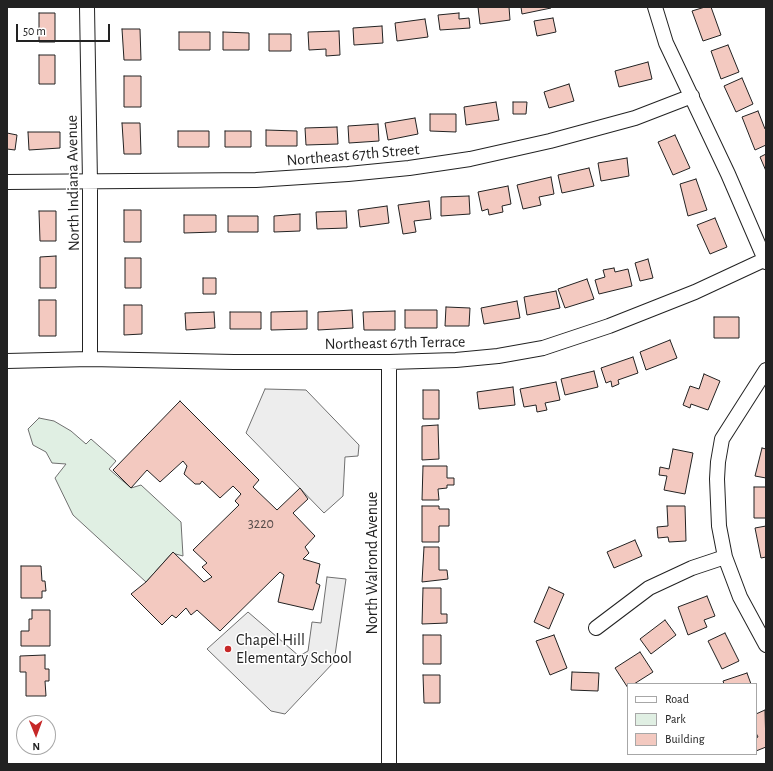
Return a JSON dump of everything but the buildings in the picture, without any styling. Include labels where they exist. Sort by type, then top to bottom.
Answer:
[{"type":"street","name":"North Indiana Avenue","points":[[87,7],[90,182],[90,359]]},
{"type":"street","points":[[655,7],[666,43],[692,96],[766,260]]},
{"type":"street","name":"Northeast 67th Street","points":[[7,182],[287,179],[348,174],[463,160],[550,141],[635,118],[692,96]]},
{"type":"street","name":"Northeast 67th Terrace","points":[[7,361],[90,359],[234,362],[389,362],[456,360],[543,348],[652,310],[766,260]]},
{"type":"street","name":"North Walrond Avenue","points":[[389,362],[389,764]]},
{"type":"street","points":[[766,370],[722,439],[717,479],[719,526],[725,557],[740,597],[766,645]]},
{"type":"street","points":[[596,628],[650,588],[692,568],[725,557]]},
{"type":"green space","points":[[39,418],[54,421],[71,431],[86,444],[91,439],[116,461],[109,469],[131,488],[141,485],[181,522],[183,556],[172,553],[146,582],[73,515],[55,478],[66,464],[52,463],[46,452],[33,445],[28,429]]},
{"type":"shaded area","points":[[265,389],[306,390],[359,445],[358,456],[345,457],[343,496],[324,513],[246,433]]},
{"type":"shaded area","points":[[327,577],[346,579],[334,662],[285,714],[271,711],[207,649],[248,612],[299,656],[308,651],[312,622],[321,623]]},
{"type":"place","name":"Chapel Hill Elementary School","points":[[228,649]]}]
